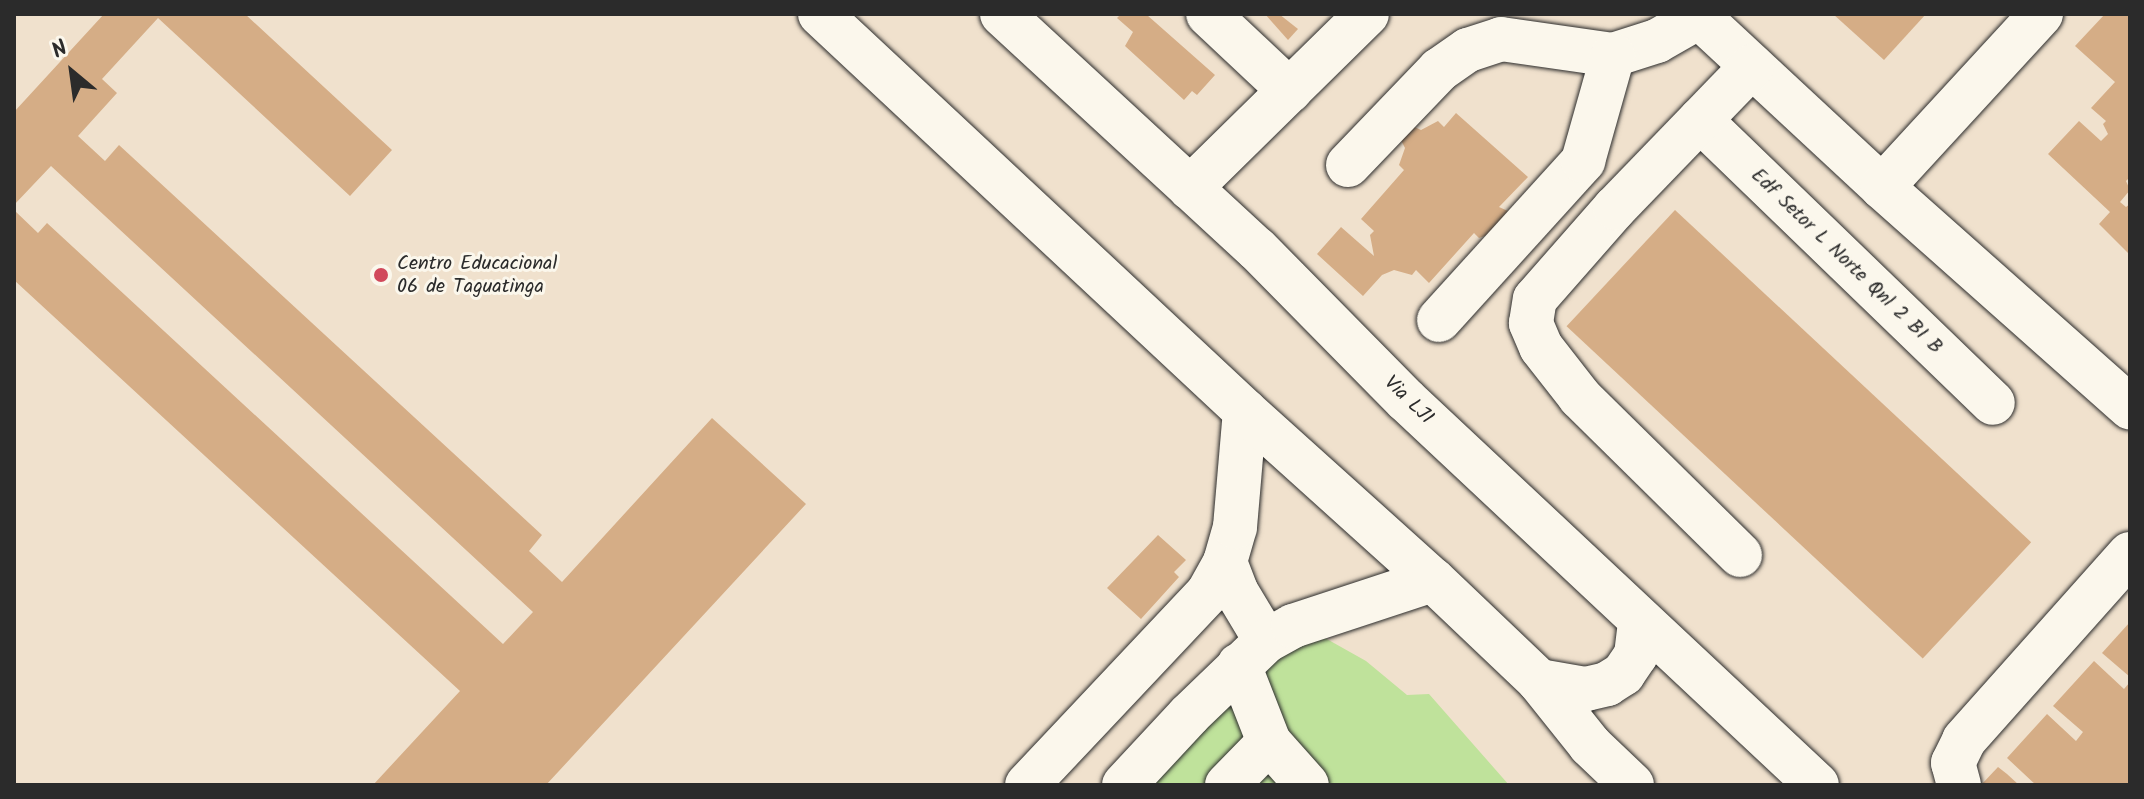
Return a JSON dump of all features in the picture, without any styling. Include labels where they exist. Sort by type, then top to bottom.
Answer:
[{"type":"main road","points":[[820,14],[1245,411],[1433,580],[1539,681],[1590,745],[1632,785]]},
{"type":"main road","name":"Via LJ1","points":[[1002,14],[1190,188],[1640,620],[1817,785]]},
{"type":"main road","points":[[1208,14],[1290,91]]},
{"type":"main road","points":[[1190,188],[1367,14]]},
{"type":"main road","points":[[1882,187],[2041,14]]},
{"type":"main road","points":[[1348,165],[1439,70],[1468,50],[1501,39],[1613,55],[1657,41],[1698,15],[1882,187],[2130,407]]},
{"type":"main road","points":[[1439,320],[1583,161],[1613,55]]},
{"type":"main road","points":[[1740,555],[1580,397],[1541,347],[1531,323],[1535,299],[1615,208],[1752,66]]},
{"type":"main road","name":"Edf Setor L Norte Qnl 2 BI B","points":[[1700,120],[1993,403]]},
{"type":"main road","points":[[1027,785],[1208,593],[1225,562],[1235,527],[1245,411]]},
{"type":"main road","points":[[1959,785],[1953,763],[1964,740],[2130,554]]},
{"type":"main road","points":[[1225,562],[1253,653],[1269,742],[1307,785]]},
{"type":"main road","points":[[1124,785],[1253,653],[1293,626],[1433,580]]},
{"type":"main road","points":[[1539,681],[1586,689],[1607,684],[1623,674],[1636,655],[1640,620]]},
{"type":"main road","points":[[1227,785],[1269,742]]},
{"type":"main road","points":[[1590,745],[1606,785]]},
{"type":"green space","points":[[1325,638],[1366,661],[1407,695],[1429,694],[1509,785],[1109,785],[1278,640]]},
{"type":"building","points":[[104,14],[245,14],[392,150],[350,196],[158,18],[102,79],[117,93],[78,136],[105,161],[119,145],[542,535],[529,551],[562,582],[712,418],[806,504],[546,785],[373,785],[460,691],[14,280],[14,210],[38,233],[47,223],[503,644],[533,612],[51,166],[14,205],[14,112]]},
{"type":"building","points":[[1121,14],[1147,15],[1215,75],[1197,95],[1192,91],[1184,100],[1125,46],[1133,32],[1117,18]]},
{"type":"building","points":[[1265,14],[1279,14],[1298,29],[1288,40]]},
{"type":"building","points":[[1833,14],[1926,14],[1884,60]]},
{"type":"building","points":[[2105,14],[2130,14],[2130,177],[2126,181],[2130,190],[2120,202],[2126,207],[2130,204],[2130,255],[2099,224],[2110,212],[2048,154],[2079,121],[2101,141],[2108,134],[2103,124],[2106,121],[2091,108],[2115,82],[2075,46]]},
{"type":"building","points":[[1456,113],[1528,177],[1499,207],[1510,212],[1496,232],[1479,238],[1474,233],[1429,283],[1416,270],[1412,275],[1394,270],[1382,275],[1363,296],[1317,254],[1341,227],[1374,256],[1370,235],[1374,231],[1361,219],[1404,170],[1399,165],[1405,148],[1400,138],[1410,125],[1421,130],[1438,121],[1444,127]]},
{"type":"building","points":[[1675,210],[2031,542],[1923,658],[1567,326]]},
{"type":"building","points":[[1158,535],[1186,560],[1174,572],[1179,577],[1141,619],[1107,588]]},
{"type":"building","points":[[2130,622],[2130,677],[2102,653]]},
{"type":"building","points":[[2094,661],[2124,689],[2130,682],[2130,785],[2036,785],[2007,758],[2047,714],[2076,741],[2083,732],[2053,706]]},
{"type":"building","points":[[1998,767],[2007,774],[2019,785],[1981,785]]},
{"type":"place","name":"Centro Educacional 06 de Taguatinga","points":[[381,275]]}]
